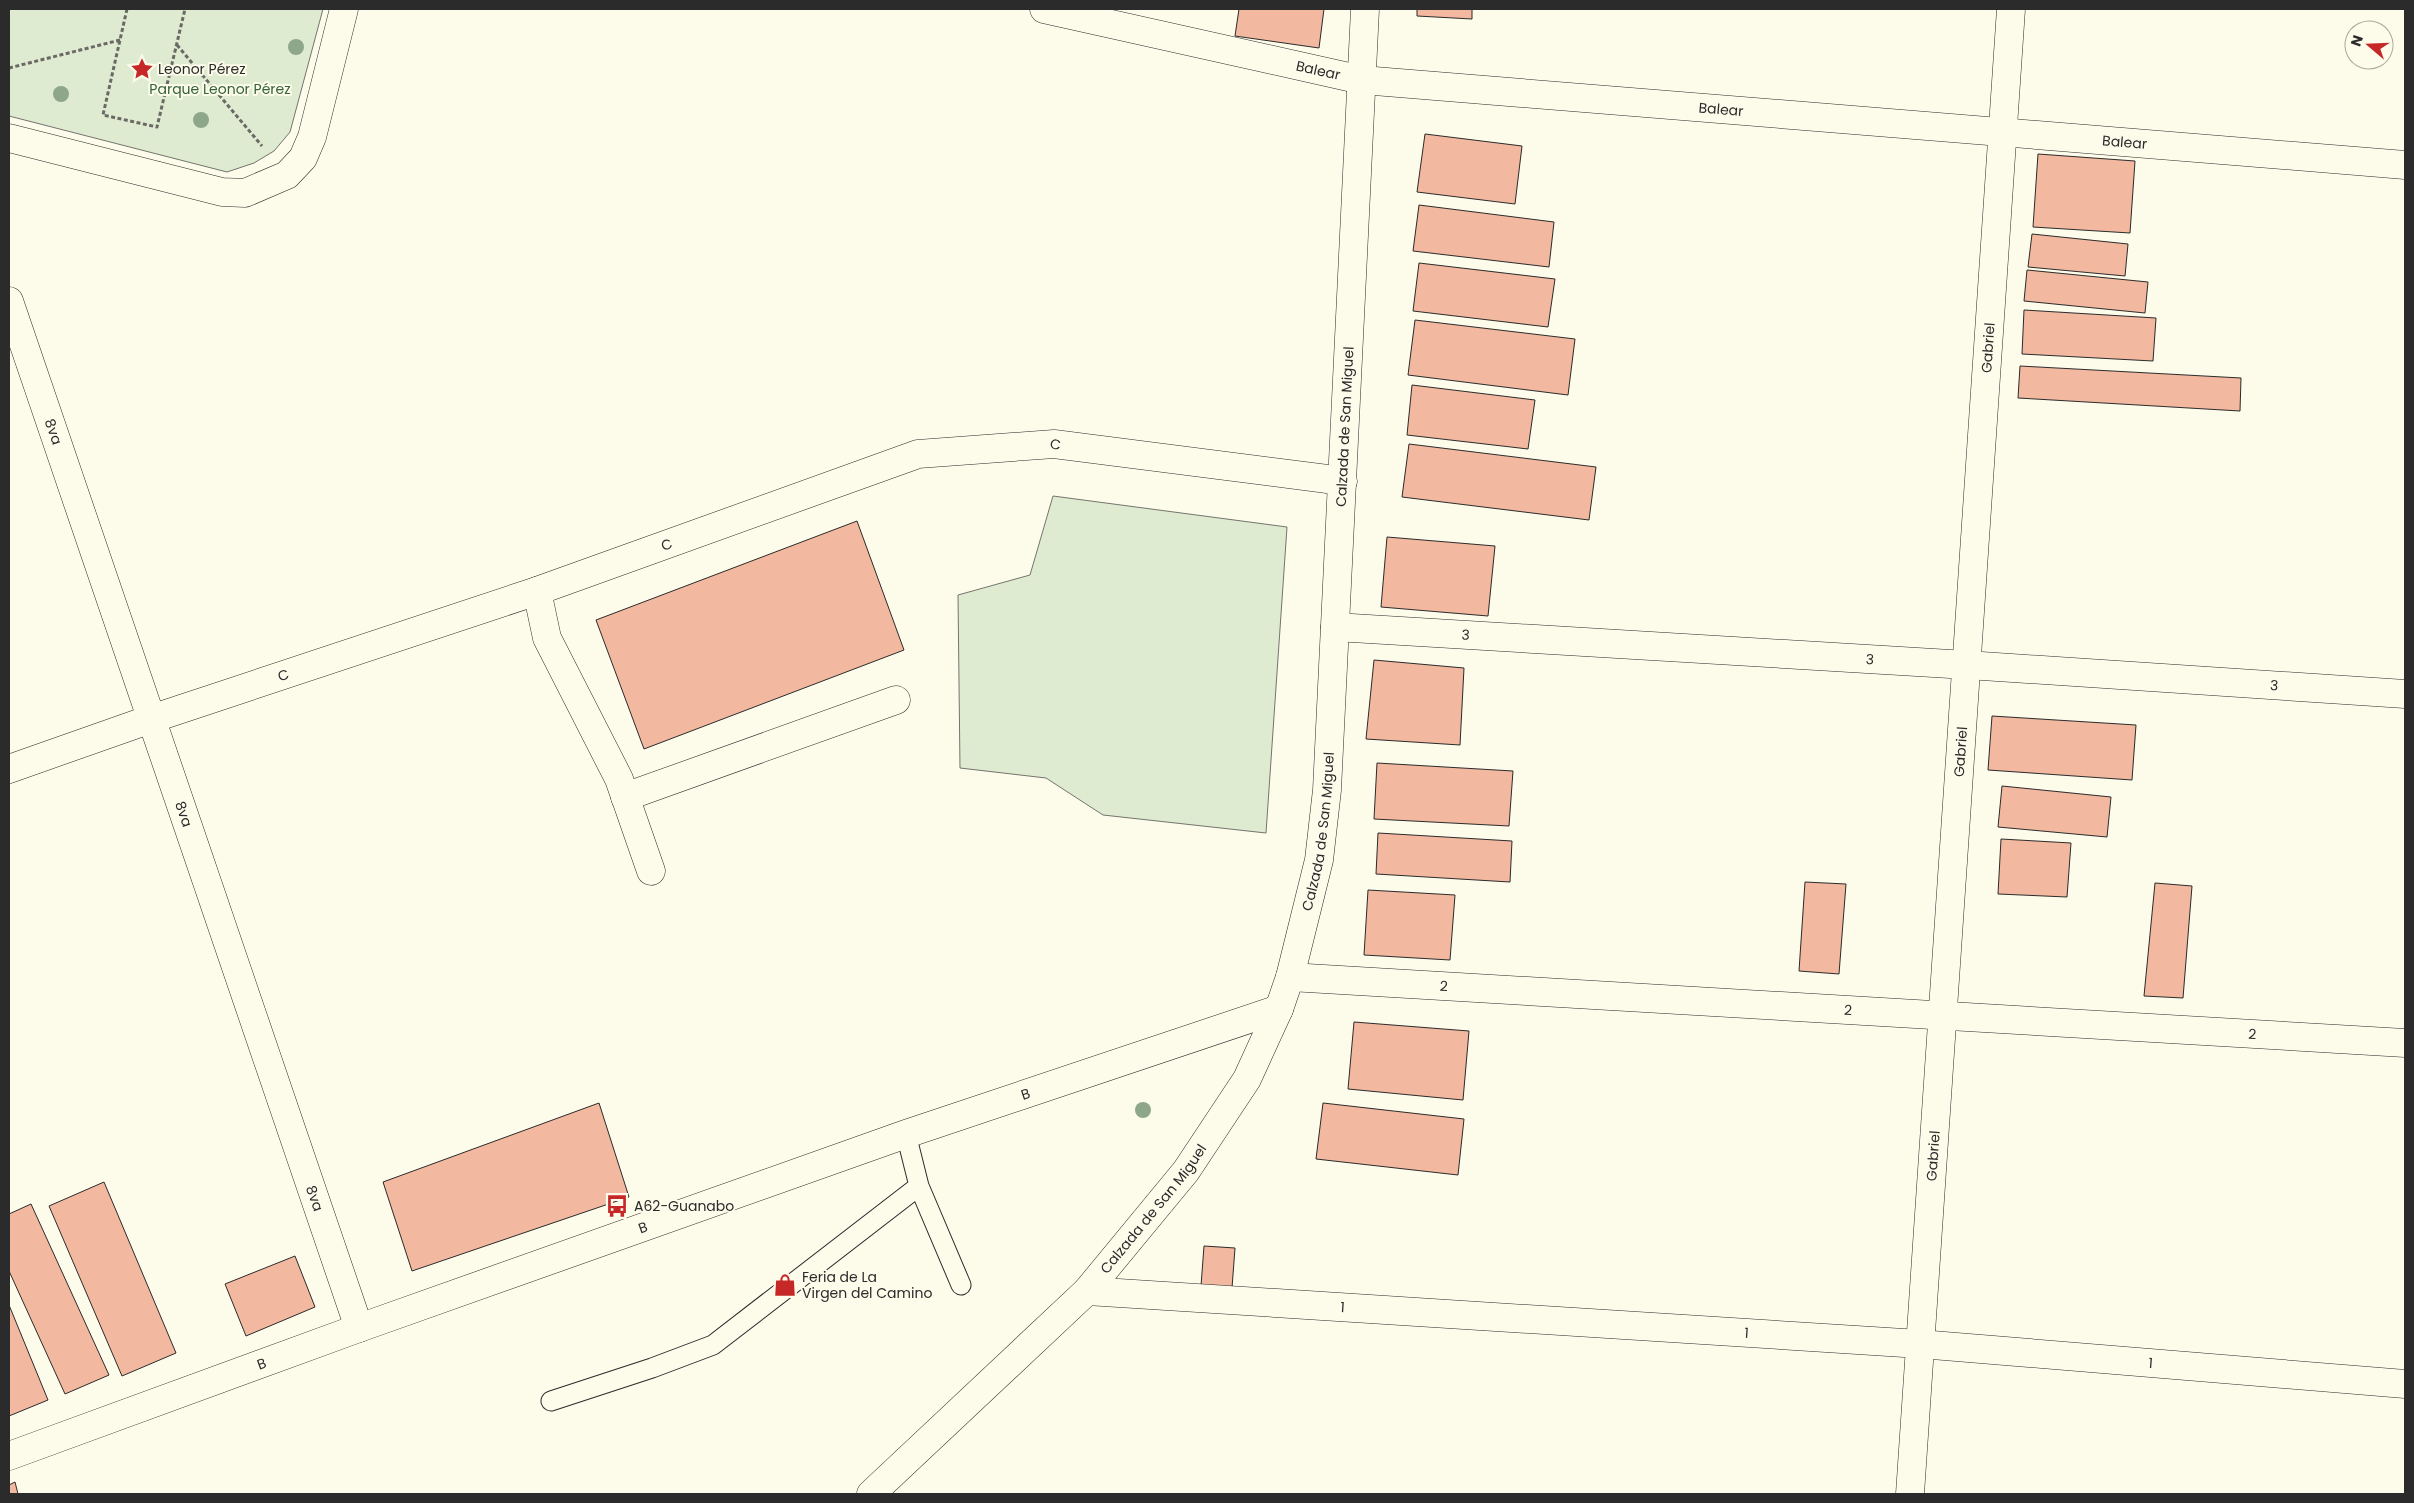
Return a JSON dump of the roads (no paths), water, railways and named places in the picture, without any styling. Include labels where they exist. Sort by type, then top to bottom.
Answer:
[{"type":"street","points":[[9,138],[222,192],[246,193],[287,175],[303,158],[312,137],[344,9]]},
{"type":"street","name":"Balear","points":[[1044,9],[1362,80],[2405,165]]},
{"type":"street","name":"Calzada de San Miguel","points":[[870,1494],[1087,1291],[1186,1171],[1247,1079],[1279,1009],[1290,977],[1319,860],[1327,790],[1365,9]]},
{"type":"street","name":"Gabriel","points":[[1910,1494],[2011,9]]},
{"type":"street","name":"8va","points":[[9,302],[359,1328]]},
{"type":"street","name":"C","points":[[9,769],[151,719],[537,591],[918,454],[1054,444],[1343,481]]},
{"type":"street","points":[[537,591],[547,638],[620,779],[651,871]]},
{"type":"street","name":"3","points":[[1335,627],[1967,664],[2405,694]]},
{"type":"street","points":[[625,797],[896,700]]},
{"type":"street","name":"2","points":[[1290,977],[2405,1043]]},
{"type":"street","name":"B","points":[[9,1456],[359,1328],[906,1134],[1279,1009]]},
{"type":"street","name":"1","points":[[1087,1291],[1920,1344],[2405,1384]]},
{"type":"lane","points":[[906,1134],[919,1186],[961,1285]]},
{"type":"lane","points":[[551,1401],[652,1368],[713,1345],[919,1186]]},
{"type":"place","name":"Leonor Pérez","points":[[142,69]]},
{"type":"place","name":"A62-Guanabo","points":[[617,1206]]},
{"type":"place","name":"Feria de La Virgen del Camino","points":[[785,1285]]},
{"type":"park label","name":"Parque Leonor Pérez","points":[[220,89]]}]
